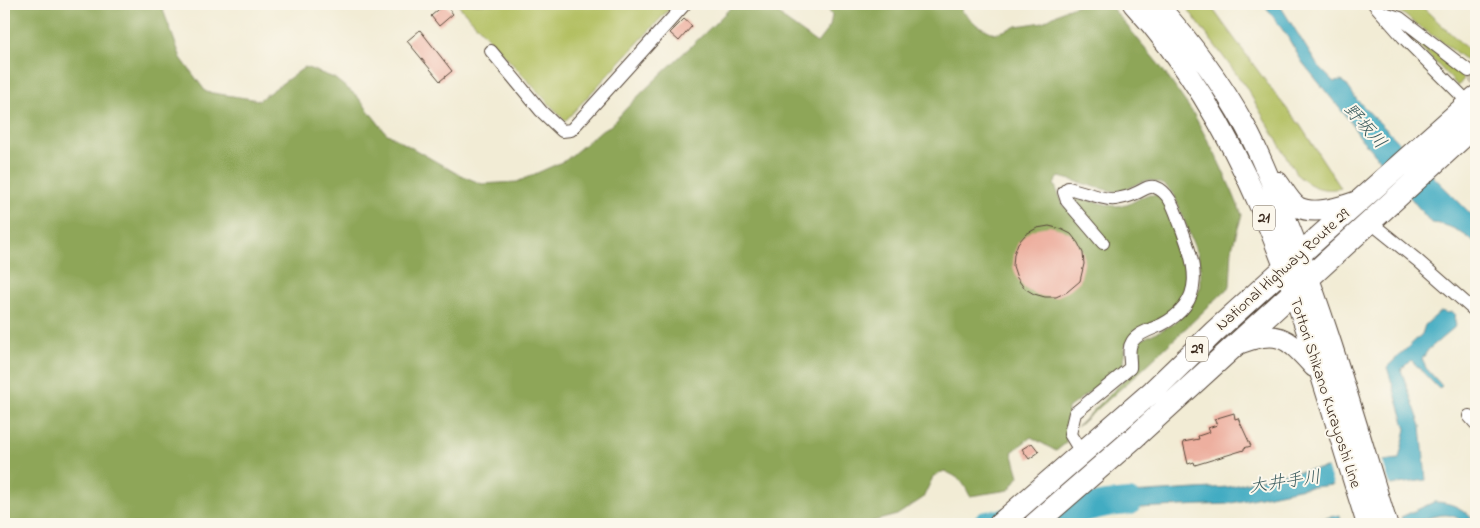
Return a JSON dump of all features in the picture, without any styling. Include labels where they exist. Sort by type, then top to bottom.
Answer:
[{"type":"highway","name":"National Highway Route 29","points":[[1000,524],[1153,391],[1214,332],[1363,198],[1471,113]]},
{"type":"highway","name":"National Highway Route 29","points":[[1035,524],[1292,292],[1310,278],[1375,217],[1471,113]]},
{"type":"main road","name":"Tottori Shikano Kurayoshi Line","points":[[1133,4],[1175,54],[1213,111],[1247,177],[1292,292],[1367,524]]},
{"type":"main road","name":"Tottori Shikano Kurayoshi Line","points":[[1157,4],[1189,41],[1213,74],[1245,126],[1262,161],[1310,278],[1388,524]]},
{"type":"main road","points":[[1262,161],[1291,200],[1299,207],[1309,210],[1324,210],[1363,198]]},
{"type":"main road","points":[[1234,346],[1266,336],[1284,338],[1294,344],[1319,372]]},
{"type":"street","points":[[491,51],[541,111],[562,131],[572,130],[685,4]]},
{"type":"street","points":[[1378,8],[1400,18],[1469,71]]},
{"type":"street","points":[[1378,8],[1471,113]]},
{"type":"street","points":[[1082,454],[1070,434],[1075,414],[1130,368],[1129,351],[1132,342],[1138,336],[1177,315],[1192,294],[1194,270],[1191,253],[1172,204],[1165,194],[1154,187],[1145,188],[1135,194],[1113,200],[1068,188],[1064,192],[1067,201],[1103,243]]},
{"type":"street","points":[[1375,217],[1417,260],[1476,312]]},
{"type":"green space","points":[[4,4],[171,4],[163,10],[181,58],[206,92],[259,100],[305,67],[334,78],[357,96],[386,133],[456,173],[482,184],[517,182],[566,160],[603,129],[610,126],[640,94],[734,4],[770,4],[786,21],[817,43],[830,26],[832,15],[824,4],[961,4],[962,11],[977,25],[995,34],[1017,26],[1043,22],[1066,9],[1081,4],[1106,4],[1114,10],[1160,66],[1193,113],[1232,191],[1242,215],[1232,248],[1230,286],[1143,369],[1077,427],[1138,366],[1135,348],[1138,341],[1172,325],[1191,306],[1200,288],[1200,266],[1198,256],[1175,197],[1163,184],[1150,180],[1125,190],[1113,191],[1059,177],[1054,184],[1065,208],[1070,199],[1082,199],[1114,206],[1127,205],[1146,195],[1159,195],[1165,204],[1185,257],[1188,285],[1184,298],[1171,314],[1125,345],[1123,365],[1119,370],[1068,408],[1066,443],[1056,451],[1031,437],[1012,452],[1019,476],[1009,490],[970,496],[960,480],[944,471],[933,477],[923,498],[897,515],[867,523],[4,524]]},
{"type":"green space","points":[[457,4],[674,4],[565,121]]},
{"type":"green space","points":[[1184,4],[1209,4],[1300,125],[1341,188],[1318,188],[1307,183],[1297,175],[1246,87]]},
{"type":"green space","points":[[1391,4],[1419,4],[1476,57],[1476,65],[1474,67]]},
{"type":"green space","points":[[1398,23],[1449,60],[1466,76],[1458,86]]},
{"type":"water","name":"野坂川","points":[[1264,4],[1279,4],[1318,66],[1334,82],[1341,81],[1346,84],[1357,100],[1476,219],[1476,244],[1455,229],[1431,223],[1362,140],[1349,120],[1302,62],[1287,36]]},
{"type":"water","points":[[1441,311],[1452,312],[1456,315],[1454,317],[1456,326],[1428,350],[1422,359],[1426,368],[1442,386],[1439,389],[1411,360],[1401,370],[1421,426],[1426,480],[1391,485],[1333,485],[1303,488],[1227,504],[1135,508],[1090,515],[1096,498],[1130,493],[1229,487],[1286,473],[1399,459],[1406,429],[1387,367],[1422,334],[1425,325]]},
{"type":"water","points":[[1434,502],[1447,503],[1458,507],[1468,514],[1476,524],[1464,524],[1458,518],[1451,515],[1443,515],[1404,524],[1401,517]]},
{"type":"water","points":[[1340,515],[1341,520],[1316,524],[1293,524]]},
{"type":"pier","points":[[1382,459],[1391,488],[1334,487],[1327,466]]},
{"type":"building","points":[[445,4],[453,14],[439,26],[431,16]]},
{"type":"building","points":[[684,19],[692,26],[679,41],[670,33]]},
{"type":"building","points":[[420,30],[452,71],[440,81],[407,41]]},
{"type":"building","points":[[1049,226],[1071,234],[1083,253],[1084,264],[1080,281],[1067,292],[1056,297],[1034,294],[1024,288],[1017,278],[1013,266],[1014,254],[1018,243],[1026,234],[1037,228]]},
{"type":"building","points":[[1234,413],[1235,419],[1238,418],[1251,446],[1244,448],[1244,450],[1195,465],[1194,462],[1188,464],[1183,442],[1199,439],[1198,436],[1210,432],[1208,428],[1217,425],[1214,419]]},
{"type":"building","points":[[1032,443],[1039,452],[1029,459],[1022,449]]},
{"type":"waterway","name":"大井手川","points":[[986,524],[1064,513],[1106,504],[1129,502]]},
{"type":"tunnel","points":[[1469,71],[1476,80]]}]
